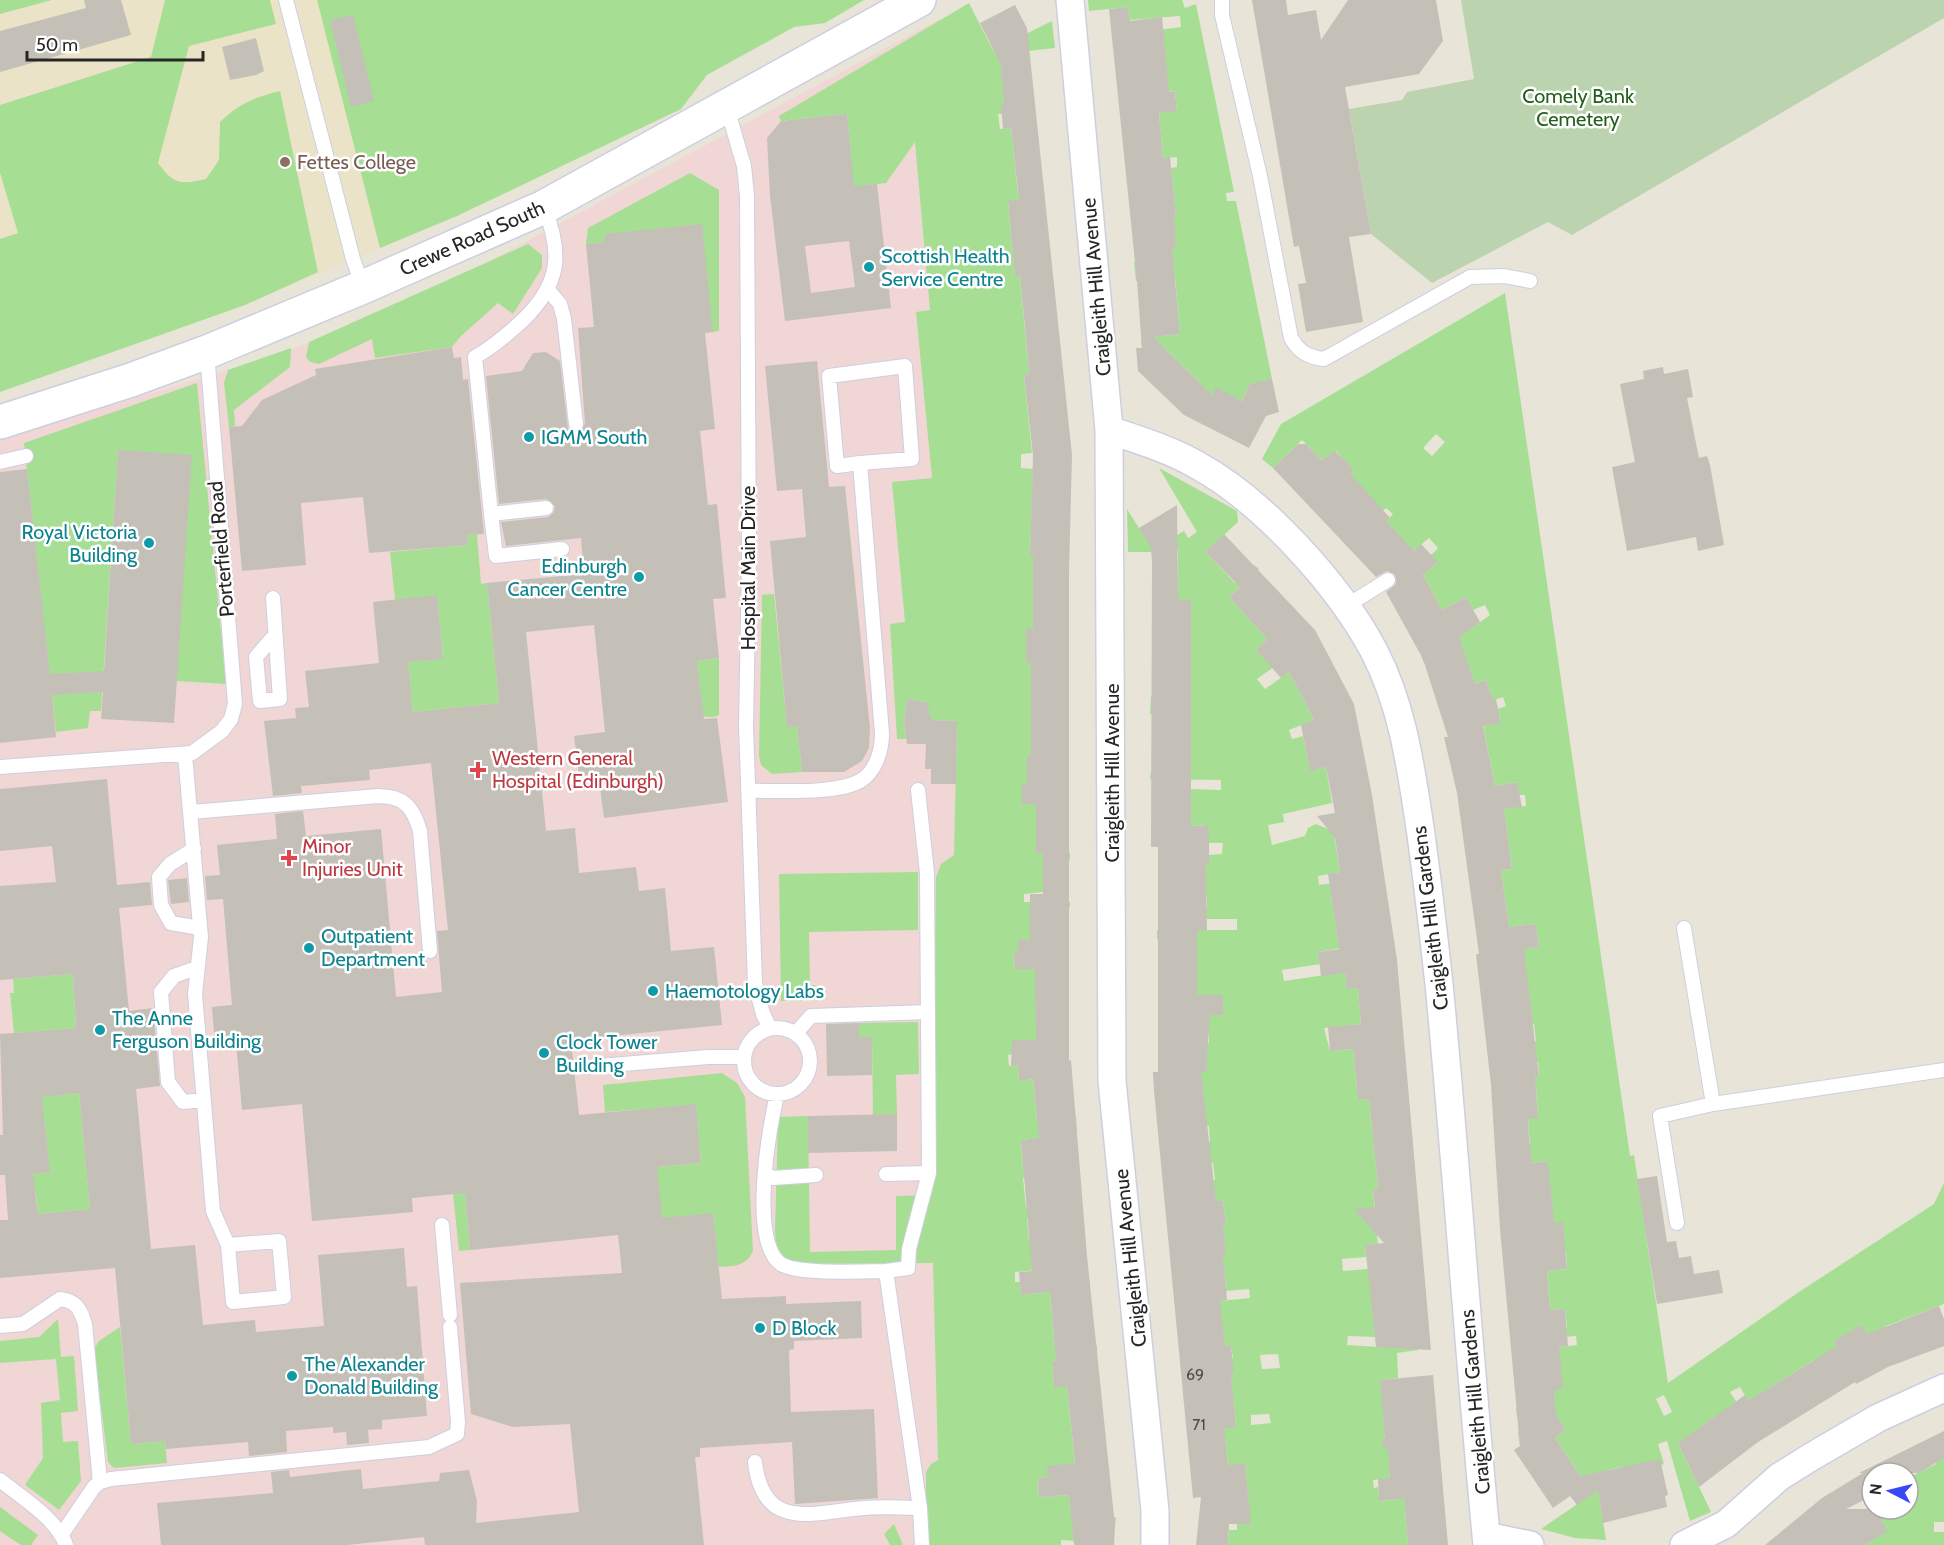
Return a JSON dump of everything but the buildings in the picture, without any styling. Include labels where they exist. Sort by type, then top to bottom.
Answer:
[{"type":"street","name":"Crewe Road South","points":[[0,422],[131,380],[207,352],[363,287],[544,207],[919,0]]},
{"type":"street","name":"Craigleith Hill Avenue","points":[[1070,0],[1110,430],[1111,1062],[1155,1511],[1155,1545]]},
{"type":"street","name":"Craigleith Hill Gardens","points":[[1110,430],[1168,450],[1200,466],[1230,486],[1294,544],[1346,606],[1369,642],[1387,678],[1408,746],[1434,931],[1486,1541]]},
{"type":"street","points":[[1684,1545],[1726,1524],[1779,1477],[1811,1457],[1878,1418],[1944,1389]]},
{"type":"street","points":[[1486,1541],[1530,1545]]},
{"type":"lane","points":[[286,0],[353,259],[363,287]]},
{"type":"lane","points":[[1222,0],[1220,8],[1260,176],[1290,338],[1296,347],[1312,357],[1324,359],[1470,277],[1504,276],[1530,281]]},
{"type":"lane","name":"Hospital Main Drive","points":[[727,108],[744,166],[747,196],[749,560],[746,726],[755,984],[763,1014],[770,1028]]},
{"type":"lane","points":[[544,207],[551,224],[556,264],[548,290],[513,329],[475,357],[496,556],[562,549]]},
{"type":"lane","points":[[548,290],[560,304],[564,319],[576,424]]},
{"type":"lane","name":"Porterfield Road","points":[[185,755],[213,739],[231,719],[235,704],[207,352]]},
{"type":"lane","points":[[905,366],[912,459],[860,463],[837,466],[829,376],[905,366]]},
{"type":"lane","points":[[0,462],[26,456]]},
{"type":"lane","points":[[749,791],[844,787],[861,781],[879,755],[882,733],[860,463]]},
{"type":"lane","points":[[491,514],[546,508]]},
{"type":"lane","points":[[1346,606],[1388,580]]},
{"type":"lane","points":[[273,598],[275,635]]},
{"type":"lane","points":[[0,767],[185,755],[200,928],[195,994],[213,1211],[228,1245],[232,1302],[284,1297],[279,1241],[228,1245]]},
{"type":"lane","points":[[777,1095],[771,1119],[764,1228],[772,1255],[781,1264],[795,1270],[886,1271],[908,1268],[909,1249],[929,1173],[926,859],[918,790]]},
{"type":"lane","points":[[191,812],[378,796],[399,798],[408,804],[415,815],[420,831],[430,951]]},
{"type":"lane","points":[[194,849],[171,864],[159,877],[161,904],[171,923],[200,928]]},
{"type":"lane","points":[[1684,928],[1713,1104]]},
{"type":"lane","points":[[196,968],[174,976],[161,992],[168,1082],[183,1102],[203,1100]]},
{"type":"lane","points":[[796,1033],[811,1016],[928,1012]]},
{"type":"lane","points":[[770,1028],[796,1033],[810,1054],[806,1079],[793,1090],[777,1095],[756,1087],[744,1068],[744,1057],[753,1038],[770,1028]]},
{"type":"lane","points":[[587,1067],[708,1057],[744,1057]]},
{"type":"lane","points":[[1677,1223],[1660,1116],[1713,1104],[1944,1071]]},
{"type":"lane","points":[[766,1173],[773,1178],[816,1175]]},
{"type":"lane","points":[[886,1174],[929,1173]]},
{"type":"lane","points":[[100,1482],[441,1444],[457,1434],[458,1422],[442,1225]]},
{"type":"lane","points":[[886,1271],[920,1508],[922,1545]]},
{"type":"lane","points":[[0,1326],[22,1324],[60,1299],[71,1300],[77,1305],[85,1324],[100,1482],[64,1539],[0,1480]]},
{"type":"lane","points":[[755,1462],[757,1475],[766,1496],[784,1511],[799,1516],[866,1507],[920,1508]]},
{"type":"shaded area","name":"Fettes College","points":[[0,0],[864,0],[825,23],[794,27],[707,75],[681,109],[457,216],[245,305],[0,392]]},
{"type":"shaded area","name":"Western General Hospital (Edinburgh)","points":[[940,19],[957,712],[945,1545],[0,1545],[0,439],[306,344],[464,275]]},
{"type":"green space","points":[[0,0],[52,0],[0,14]]},
{"type":"green space","points":[[165,0],[270,0],[276,24],[189,46],[158,163],[168,175],[178,181],[190,182],[206,179],[219,160],[220,122],[233,110],[247,102],[280,91],[318,272],[245,305],[0,392],[0,239],[18,233],[0,173],[0,105],[151,57]]},
{"type":"green space","points":[[317,0],[864,0],[825,23],[794,27],[707,75],[681,109],[457,216],[380,248]]},
{"type":"green space","points":[[1088,0],[1182,0],[1185,8],[1196,4],[1234,192],[1226,193],[1227,201],[1236,201],[1272,379],[1247,390],[1242,401],[1216,388],[1210,400],[1189,393],[1199,382],[1162,346],[1142,348],[1141,338],[1180,334],[1175,277],[1136,281],[1134,262],[1169,258],[1168,248],[1176,247],[1175,238],[1167,239],[1165,217],[1176,216],[1171,168],[1177,167],[1177,157],[1163,158],[1159,113],[1177,110],[1175,91],[1135,95],[1151,31],[1181,27],[1180,16],[1130,20],[1128,7],[1089,11]]},
{"type":"green space","name":"Comely Bank Cemetery","points":[[1461,0],[1944,0],[1944,18],[1572,235],[1548,222],[1432,283],[1371,234],[1349,109],[1402,100],[1407,92],[1474,79]]},
{"type":"green space","points":[[969,3],[993,50],[1052,21],[1055,48],[1004,54],[1001,65],[1002,75],[1006,75],[1009,103],[1002,104],[1002,114],[998,114],[1000,129],[1011,128],[1018,194],[1044,192],[1045,198],[1008,202],[1015,276],[1020,276],[1029,374],[1024,375],[1032,453],[1021,454],[1021,468],[1033,469],[1030,556],[1044,556],[1045,629],[1026,629],[1026,663],[1044,663],[1031,677],[1031,755],[1027,756],[1027,785],[1022,785],[1022,804],[1036,804],[1036,853],[1070,853],[1070,860],[1043,859],[1043,892],[1024,894],[1024,902],[1070,902],[1070,907],[1030,908],[1030,924],[1043,924],[1036,940],[1018,940],[1018,951],[1014,951],[1015,968],[1036,969],[1036,1040],[1012,1040],[1012,1054],[1008,1055],[1009,1066],[1018,1065],[1019,1081],[1033,1079],[1037,1120],[1076,1116],[1077,1135],[1021,1140],[1023,1166],[1038,1165],[1039,1176],[1023,1178],[1026,1207],[1039,1206],[1040,1216],[1027,1218],[1029,1239],[1050,1269],[1015,1272],[1015,1282],[1020,1282],[1021,1295],[1050,1292],[1055,1349],[1097,1345],[1097,1353],[1052,1362],[1054,1387],[1067,1386],[1075,1464],[1048,1477],[1038,1478],[1039,1497],[1069,1495],[1072,1521],[1116,1517],[1115,1526],[1095,1525],[1079,1541],[1061,1540],[1061,1545],[926,1545],[926,1472],[931,1464],[938,1460],[933,1263],[803,1264],[790,1260],[782,1254],[777,1245],[775,1231],[778,1117],[808,1116],[810,1252],[896,1250],[896,1196],[932,1195],[936,877],[941,864],[954,855],[957,721],[931,720],[931,715],[928,714],[928,703],[907,699],[904,723],[906,739],[897,739],[890,624],[905,622],[892,482],[932,478],[916,312],[930,310],[915,142],[886,183],[813,191],[811,161],[851,157],[847,114],[781,121],[779,116]]},
{"type":"green space","points":[[690,173],[719,190],[719,331],[713,332],[605,234],[605,242],[586,244],[588,228]]},
{"type":"green space","points":[[528,244],[542,255],[542,268],[513,314],[498,303],[452,347],[375,358],[372,339],[319,364],[310,362],[306,357],[309,342]]},
{"type":"green space","points":[[1505,293],[1630,1156],[1634,1155],[1668,1383],[1799,1292],[1934,1204],[1944,1183],[1944,1304],[1886,1326],[1873,1347],[1862,1326],[1834,1340],[1844,1361],[1829,1384],[1814,1360],[1766,1390],[1768,1435],[1740,1387],[1730,1392],[1744,1414],[1678,1443],[1711,1512],[1690,1521],[1667,1441],[1658,1444],[1664,1464],[1661,1465],[1663,1474],[1625,1483],[1621,1467],[1608,1470],[1614,1500],[1600,1503],[1606,1540],[1575,1538],[1541,1529],[1592,1494],[1555,1438],[1566,1430],[1559,1420],[1520,1446],[1518,1431],[1537,1429],[1536,1416],[1517,1417],[1516,1408],[1555,1404],[1550,1348],[1577,1345],[1576,1336],[1552,1338],[1567,1327],[1565,1309],[1550,1310],[1547,1271],[1567,1269],[1566,1251],[1543,1253],[1548,1161],[1531,1163],[1528,1119],[1538,1117],[1536,1088],[1528,1078],[1539,1077],[1538,1062],[1527,1063],[1524,1042],[1536,1041],[1534,1024],[1522,1024],[1515,950],[1539,947],[1536,924],[1509,927],[1501,870],[1512,869],[1504,809],[1526,806],[1525,795],[1519,795],[1516,782],[1495,786],[1484,726],[1501,722],[1499,713],[1482,715],[1506,706],[1503,697],[1482,704],[1491,694],[1486,680],[1475,684],[1463,650],[1424,663],[1421,655],[1457,638],[1490,615],[1485,605],[1473,610],[1466,597],[1442,610],[1423,575],[1437,563],[1431,555],[1438,548],[1429,538],[1410,554],[1386,521],[1393,514],[1386,508],[1379,514],[1346,477],[1353,469],[1336,451],[1322,460],[1302,440],[1273,468],[1262,459],[1281,424]],"holes":[[[1436,434],[1445,442],[1432,456],[1423,448]],[[1664,1395],[1672,1412],[1664,1416],[1656,1399]]]},
{"type":"green space","points":[[291,348],[290,367],[234,410],[235,426],[229,427],[224,383],[228,370]]},
{"type":"green space","points":[[197,383],[226,684],[177,681],[118,451],[101,711],[90,711],[88,728],[56,732],[24,443]]},
{"type":"green space","points":[[1159,468],[1237,511],[1238,522],[1205,552],[1235,583],[1254,565],[1259,569],[1229,597],[1267,639],[1256,650],[1268,663],[1285,659],[1257,679],[1265,689],[1289,672],[1314,720],[1289,730],[1292,739],[1303,736],[1310,770],[1326,767],[1332,803],[1283,814],[1284,822],[1268,825],[1272,845],[1305,836],[1308,828],[1316,824],[1328,829],[1333,828],[1340,872],[1318,876],[1319,885],[1366,878],[1331,894],[1338,941],[1351,946],[1318,952],[1320,964],[1282,970],[1284,981],[1345,972],[1347,989],[1358,988],[1361,1024],[1324,1028],[1330,1051],[1353,1049],[1358,1100],[1369,1099],[1378,1188],[1373,1189],[1378,1244],[1365,1245],[1366,1257],[1342,1259],[1343,1271],[1416,1265],[1371,1279],[1369,1282],[1372,1291],[1375,1337],[1348,1336],[1347,1345],[1378,1347],[1417,1344],[1418,1350],[1397,1353],[1398,1378],[1380,1380],[1386,1434],[1382,1439],[1387,1450],[1400,1449],[1401,1461],[1389,1462],[1390,1478],[1373,1480],[1374,1488],[1378,1487],[1380,1501],[1396,1499],[1395,1486],[1403,1485],[1408,1545],[1228,1545],[1229,1530],[1237,1530],[1237,1524],[1250,1524],[1250,1514],[1237,1513],[1249,1507],[1245,1464],[1228,1465],[1225,1437],[1207,1429],[1236,1426],[1230,1369],[1223,1359],[1233,1358],[1231,1346],[1213,1348],[1220,1301],[1250,1298],[1249,1289],[1226,1291],[1225,1275],[1210,1256],[1226,1254],[1224,1239],[1186,1230],[1226,1226],[1223,1201],[1205,1202],[1203,1181],[1215,1180],[1213,1163],[1201,1163],[1199,1143],[1210,1142],[1209,1126],[1198,1127],[1194,1072],[1205,1072],[1197,1043],[1209,1043],[1209,1015],[1223,1015],[1223,996],[1197,996],[1197,939],[1157,939],[1157,930],[1237,930],[1237,919],[1197,919],[1207,909],[1207,896],[1196,896],[1196,865],[1209,864],[1209,855],[1222,854],[1223,843],[1192,843],[1207,825],[1191,826],[1190,789],[1221,790],[1221,780],[1150,779],[1151,771],[1191,770],[1191,714],[1150,714],[1151,696],[1191,696],[1191,639],[1178,600],[1178,552],[1174,537],[1184,531],[1188,538],[1197,532]],"holes":[[[1278,1354],[1280,1368],[1262,1369],[1260,1355]],[[1269,1414],[1271,1423],[1251,1425],[1251,1415]]]},
{"type":"green space","points":[[1127,509],[1144,536],[1155,530],[1163,552],[1128,552]]},
{"type":"green space","points":[[477,534],[481,584],[487,583],[499,703],[413,712],[408,662],[443,658],[437,596],[395,600],[390,552],[468,545],[467,535]]},
{"type":"green space","points":[[774,594],[787,726],[797,726],[802,772],[772,774],[761,765],[759,756],[762,595]]},
{"type":"green space","points":[[719,658],[719,715],[714,717],[662,716],[702,707],[697,661]]},
{"type":"green space","points":[[918,872],[918,930],[809,932],[810,985],[815,985],[815,1000],[781,1001],[779,874]]},
{"type":"green space","points":[[73,974],[76,1028],[14,1033],[10,993],[14,993],[13,979]]},
{"type":"green space","points":[[918,1022],[919,1074],[896,1075],[897,1114],[873,1115],[872,1037],[859,1037],[859,1023]]},
{"type":"green space","points":[[722,1073],[737,1083],[745,1097],[753,1251],[743,1263],[718,1267],[713,1214],[682,1216],[686,1268],[594,1173],[701,1163],[696,1105],[605,1112],[603,1085]]},
{"type":"green space","points":[[79,1093],[90,1209],[38,1214],[36,1194],[27,1174],[49,1172],[45,1123],[29,1098]]},
{"type":"green space","points":[[465,1192],[470,1250],[459,1251],[453,1194]]},
{"type":"green space","points":[[58,1319],[61,1357],[74,1356],[78,1411],[61,1413],[63,1442],[78,1441],[81,1481],[59,1510],[25,1485],[43,1458],[41,1403],[60,1400],[56,1359],[0,1363],[0,1341],[39,1337]]},
{"type":"green space","points":[[120,1327],[131,1444],[165,1441],[167,1463],[114,1468],[108,1462],[94,1349],[99,1341]]},
{"type":"green space","points":[[1931,1438],[1941,1459],[1944,1458],[1944,1522],[1934,1522],[1934,1532],[1944,1532],[1944,1545],[1864,1545],[1887,1531],[1882,1521],[1920,1521],[1920,1472],[1936,1464],[1925,1441]]},
{"type":"green space","points":[[0,1507],[38,1535],[31,1545],[21,1545],[0,1531]]},
{"type":"green space","points":[[894,1524],[903,1545],[890,1545],[884,1534]]},
{"type":"place","name":"Fettes College","points":[[285,162]]},
{"type":"place","name":"Scottish Health Service Centre","points":[[869,267]]},
{"type":"place","name":"IGMM South","points":[[529,437]]},
{"type":"place","name":"Royal Victoria Building","points":[[149,543]]},
{"type":"place","name":"Edinburgh Cancer Centre","points":[[639,577]]},
{"type":"place","name":"Western General Hospital (Edinburgh)","points":[[478,770]]},
{"type":"place","name":"Minor Injuries Unit","points":[[289,858]]},
{"type":"place","name":"Outpatient Department","points":[[309,948]]},
{"type":"place","name":"Haemotology Labs","points":[[653,991]]},
{"type":"place","name":"The Anne Ferguson Building","points":[[100,1030]]},
{"type":"place","name":"Clock Tower Building","points":[[544,1053]]},
{"type":"place","name":"D Block","points":[[760,1328]]},
{"type":"place","name":"The Alexander Donald Building","points":[[292,1376]]}]
